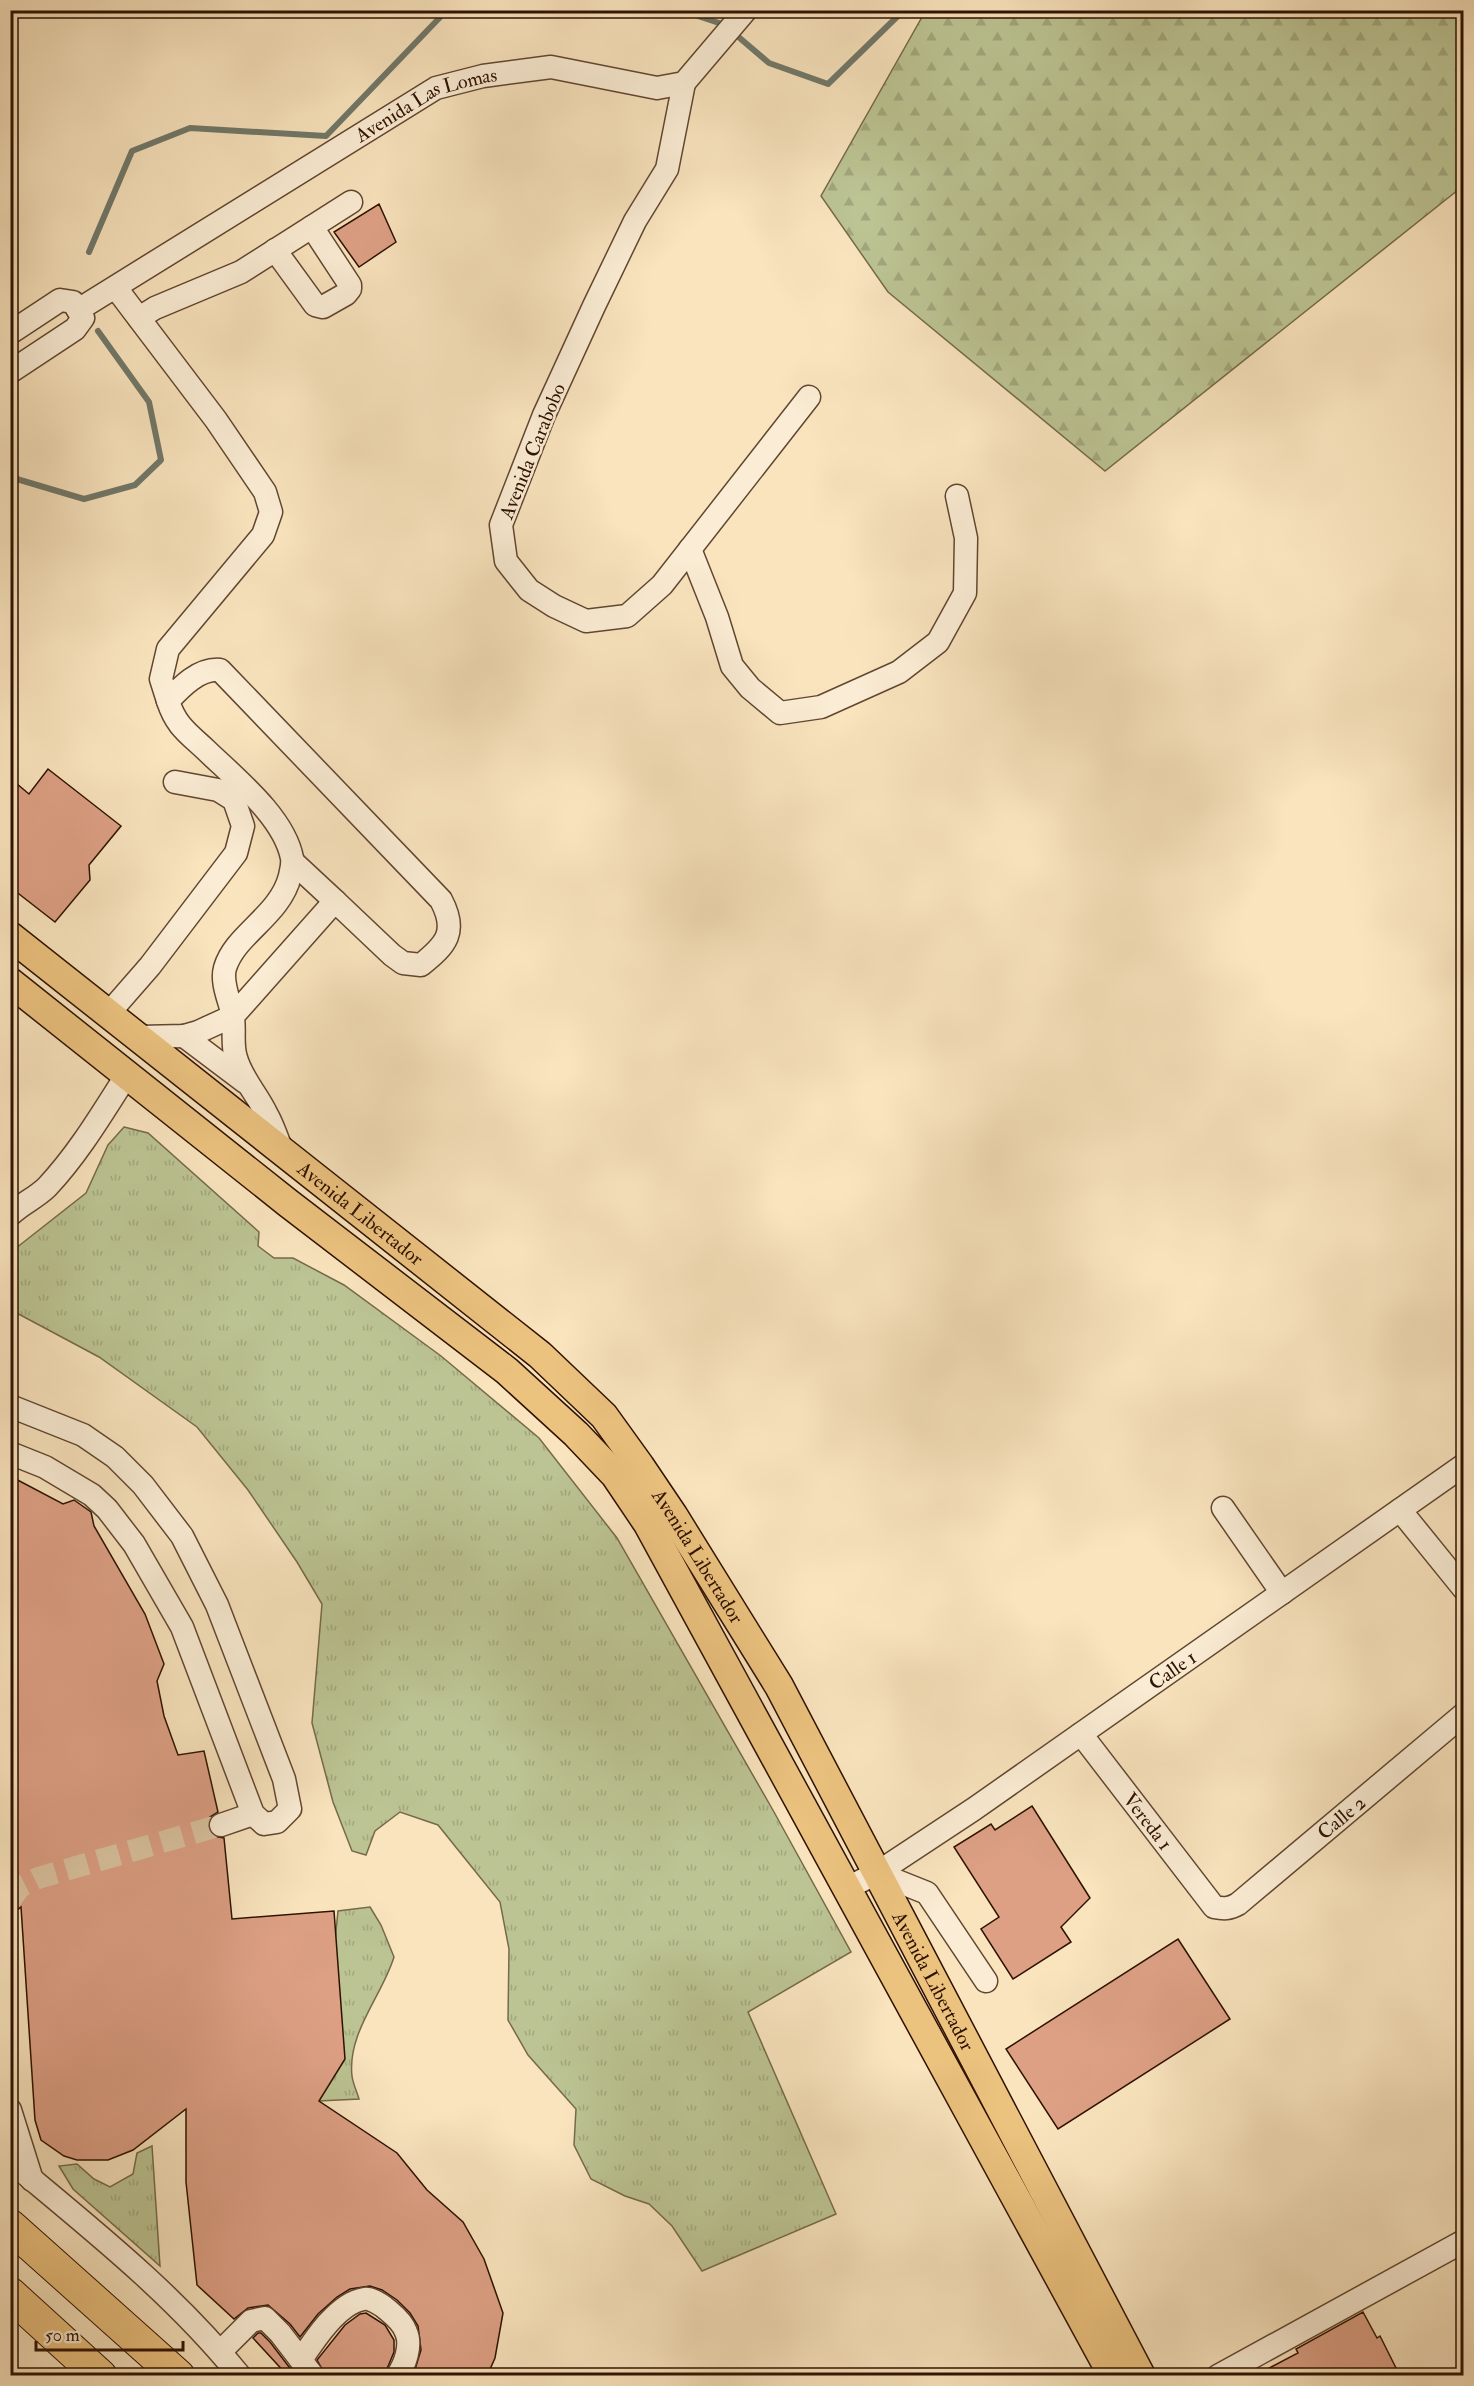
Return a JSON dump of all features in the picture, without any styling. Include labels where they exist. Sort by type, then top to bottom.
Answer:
[{"type":"highway","points":[[10,2226],[178,2376]]},
{"type":"highway","points":[[10,2294],[100,2376]]},
{"type":"main road","name":"Avenida Libertador","points":[[10,936],[540,1355],[604,1416],[673,1515],[779,1686],[1141,2376]]},
{"type":"main road","name":"Avenida Libertador","points":[[10,982],[288,1203],[507,1371],[576,1434],[615,1475],[648,1524],[1113,2376]]},
{"type":"street","points":[[684,83],[746,10]]},
{"type":"street","name":"Avenida Las Lomas","points":[[78,310],[436,88],[483,76],[551,67],[657,88],[684,83]]},
{"type":"street","name":"Avenida Carabobo","points":[[684,83],[667,169],[635,221],[594,306],[544,416],[501,525],[506,561],[529,590],[554,606],[586,621],[627,616],[662,585],[809,397]]},
{"type":"street","points":[[139,318],[155,308],[241,272],[351,202]]},
{"type":"street","points":[[276,250],[315,305],[323,307],[346,294],[350,285],[312,227]]},
{"type":"street","points":[[116,288],[238,450],[265,492],[271,512],[262,535],[168,649],[161,679],[173,717],[184,731],[261,805],[283,832],[293,862],[392,955],[403,963],[421,965],[446,941],[450,926],[441,900],[220,670],[213,670],[192,678],[168,701]]},
{"type":"street","points":[[10,333],[60,300],[73,302],[83,318],[75,329],[10,372]]},
{"type":"street","points":[[690,549],[717,617],[732,666],[750,688],[780,713],[821,707],[899,672],[938,642],[965,593],[966,538],[957,496]]},
{"type":"street","points":[[109,1013],[150,966],[236,853],[243,826],[234,800],[218,790],[175,782]]},
{"type":"street","points":[[282,1151],[266,1112],[246,1083],[235,1056],[233,1016],[225,982],[225,968],[234,951],[278,904],[288,883],[293,862]]},
{"type":"street","points":[[140,1037],[184,1036],[233,1016],[335,901]]},
{"type":"street","points":[[184,1036],[246,1083]]},
{"type":"street","points":[[14,1209],[45,1189],[74,1156],[128,1074]]},
{"type":"street","points":[[10,1406],[83,1435],[115,1457],[143,1485],[182,1536],[217,1605],[284,1779],[290,1809],[278,1822],[264,1824],[253,1814],[182,1627],[134,1544],[107,1509],[92,1495],[45,1467],[10,1453]]},
{"type":"street","name":"Calle 1","points":[[847,1888],[877,1872],[974,1809],[1464,1465]]},
{"type":"street","points":[[1223,1508],[1282,1593]]},
{"type":"street","points":[[1400,1510],[1464,1589]]},
{"type":"street","name":"Calle 2","points":[[1214,1907],[1230,1908],[1238,1904],[1464,1714]]},
{"type":"street","name":"Vereda 1","points":[[1081,1734],[1214,1907]]},
{"type":"street","points":[[221,1825],[253,1814]]},
{"type":"street","points":[[877,1872],[927,1893],[986,1981]]},
{"type":"street","points":[[10,2110],[15,2136],[32,2180]]},
{"type":"street","points":[[10,2162],[148,2280],[220,2352],[240,2376]]},
{"type":"street","points":[[1218,2376],[1464,2241]]},
{"type":"street","points":[[220,2352],[251,2321],[265,2318],[307,2368],[328,2323],[345,2308],[364,2299],[378,2302],[407,2332],[408,2353],[397,2376]]},
{"type":"green space","points":[[926,10],[1463,11],[1463,186],[1105,471],[888,292],[821,196]]},
{"type":"green space","points":[[124,1127],[148,1133],[259,1232],[258,1246],[274,1258],[293,1258],[344,1285],[441,1356],[539,1438],[617,1538],[774,1812],[851,1952],[748,2012],[836,2214],[702,2271],[672,2226],[649,2204],[625,2196],[591,2179],[574,2145],[576,2109],[528,2055],[508,2020],[509,1949],[500,1902],[438,1825],[400,1812],[375,1831],[366,1855],[352,1851],[333,1802],[312,1723],[322,1604],[297,1562],[248,1490],[197,1427],[99,1357],[11,1310],[11,1252],[86,1193],[108,1145]]},
{"type":"green space","points":[[370,1907],[381,1925],[394,1957],[355,2045],[352,2076],[359,2099],[319,2101],[338,1911]]},
{"type":"green space","points":[[152,2146],[160,2266],[73,2189],[59,2166],[77,2164],[94,2179],[110,2187],[133,2174],[137,2153]]},
{"type":"building","points":[[379,204],[396,242],[359,267],[334,232]]},
{"type":"building","points":[[48,769],[121,826],[89,865],[90,880],[55,922],[10,887],[10,778],[29,794]]},
{"type":"building","points":[[10,1476],[63,1504],[74,1500],[91,1512],[94,1526],[145,1614],[164,1664],[157,1681],[164,1716],[178,1755],[204,1751],[218,1812],[210,1817],[208,1829],[213,1836],[224,1838],[232,1919],[334,1911],[345,2059],[319,2101],[397,2153],[427,2190],[463,2222],[484,2259],[503,2313],[495,2358],[487,2376],[413,2376],[421,2350],[418,2326],[410,2313],[397,2300],[382,2290],[370,2286],[350,2289],[337,2297],[318,2314],[300,2337],[290,2324],[268,2305],[248,2308],[234,2319],[197,2285],[186,2182],[186,2109],[133,2150],[108,2160],[77,2160],[64,2156],[41,2140],[35,2120],[21,1907],[10,1916]]},
{"type":"building","points":[[1032,1806],[1090,1898],[1061,1927],[1071,1942],[1013,1979],[981,1929],[999,1917],[954,1847],[991,1824],[995,1830]]},
{"type":"building","points":[[1178,1939],[1230,2019],[1058,2129],[1006,2049]]},
{"type":"building","points":[[1363,2312],[1377,2338],[1380,2336],[1400,2376],[1254,2376],[1298,2353],[1296,2349]]},
{"type":"building","points":[[366,2313],[385,2325],[394,2340],[394,2352],[384,2376],[326,2376],[317,2360],[345,2325],[360,2314]]},
{"type":"building","points":[[258,2333],[270,2342],[296,2376],[288,2376],[253,2338]]},
{"type":"waterway","points":[[89,252],[132,151],[190,128],[326,136],[447,10]]},
{"type":"waterway","points":[[680,10],[722,24]]},
{"type":"waterway","points":[[735,34],[769,63],[828,84],[904,10]]},
{"type":"waterway","points":[[10,477],[84,499],[135,485],[161,460],[149,402],[98,331]]},
{"type":"tunnel","points":[[10,1900],[20,1887],[38,1878],[221,1825]]}]
